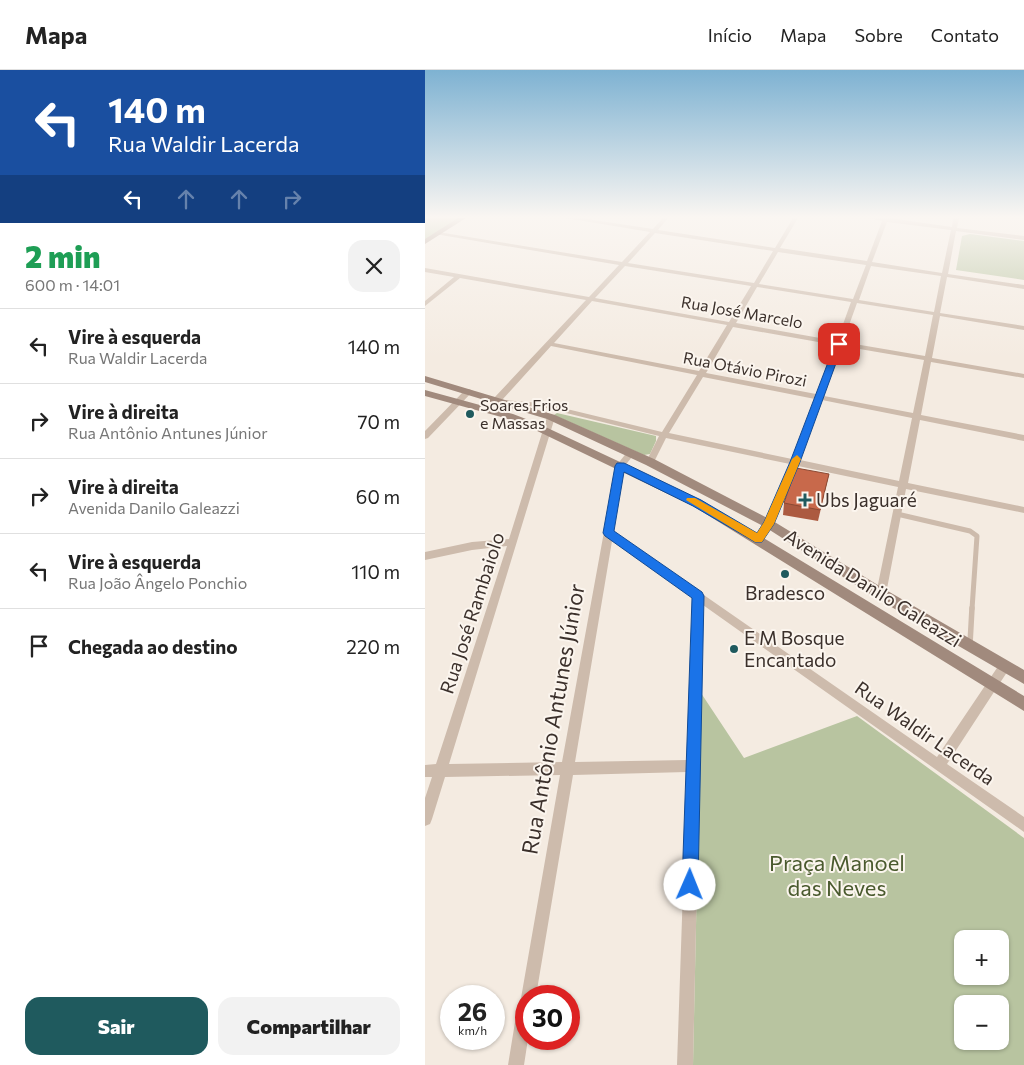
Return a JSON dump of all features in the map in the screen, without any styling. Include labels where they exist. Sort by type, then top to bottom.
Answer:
[{"type":"main road","name":"Avenida Danilo Galeazzi","points":[[425,379],[551,417],[650,462],[769,524],[881,594],[1024,678]]},
{"type":"main road","name":"Avenida Danilo Galeazzi","points":[[425,393],[509,416],[545,430],[697,503],[1024,704]]},
{"type":"street","points":[[499,401],[624,264]]},
{"type":"street","points":[[627,264],[1024,328]]},
{"type":"street","points":[[650,462],[664,435],[768,264]]},
{"type":"street","points":[[758,539],[769,524],[795,462],[868,264]]},
{"type":"street","points":[[878,264],[1024,286]]},
{"type":"street","points":[[881,594],[938,314],[946,264]]},
{"type":"street","name":"Rua José Marcelo","points":[[425,270],[1024,376]]},
{"type":"street","points":[[425,304],[459,276]]},
{"type":"street","name":"Rua Otávio Pirozi","points":[[549,344],[1024,438]]},
{"type":"street","points":[[425,436],[469,391]]},
{"type":"street","points":[[499,401],[542,405],[664,435],[1024,510]]},
{"type":"street","name":"Rua José Rambaiolo","points":[[425,819],[513,542],[545,430],[551,417]]},
{"type":"street","points":[[620,466],[631,453]]},
{"type":"street","name":"Rua Antônio Antunes Júnior","points":[[529,985],[620,466]]},
{"type":"street","name":"Rua Waldir Lacerda","points":[[608,533],[940,764],[1024,825]]},
{"type":"street","points":[[425,556],[472,546],[513,542]]},
{"type":"street","points":[[685,1065],[698,596]]},
{"type":"street","points":[[940,764],[1005,666]]},
{"type":"street","points":[[425,770],[693,766]]},
{"type":"street","points":[[515,1065],[518,1050]]},
{"type":"lane","points":[[897,514],[970,531],[977,536],[970,646]]},
{"type":"green space","points":[[957,264],[1024,264],[1024,280],[956,270]]},
{"type":"green space","points":[[557,413],[656,436],[656,441],[650,454],[644,455],[554,415]]},
{"type":"green space","name":"Praça Manoel das Neves","points":[[701,693],[744,758],[857,716],[1024,838],[1024,1065],[693,1065]]},
{"type":"building","name":"Ubs Jaguaré","points":[[796,468],[829,474],[820,510],[784,503]]},
{"type":"slow traffic","points":[[691,500],[758,539],[769,524],[797,459]]},
{"type":"place","name":"Soares Frios e Massas","points":[[470,414]]},
{"type":"place","name":"Ubs Jaguaré","points":[[805,500]]},
{"type":"place","name":"Bradesco","points":[[785,574]]},
{"type":"place","name":"E M Bosque Encantado","points":[[734,649]]},
{"type":"route","points":[[690,885],[698,596],[608,533],[620,466],[697,503],[758,539],[769,524],[795,462],[839,344]]}]
